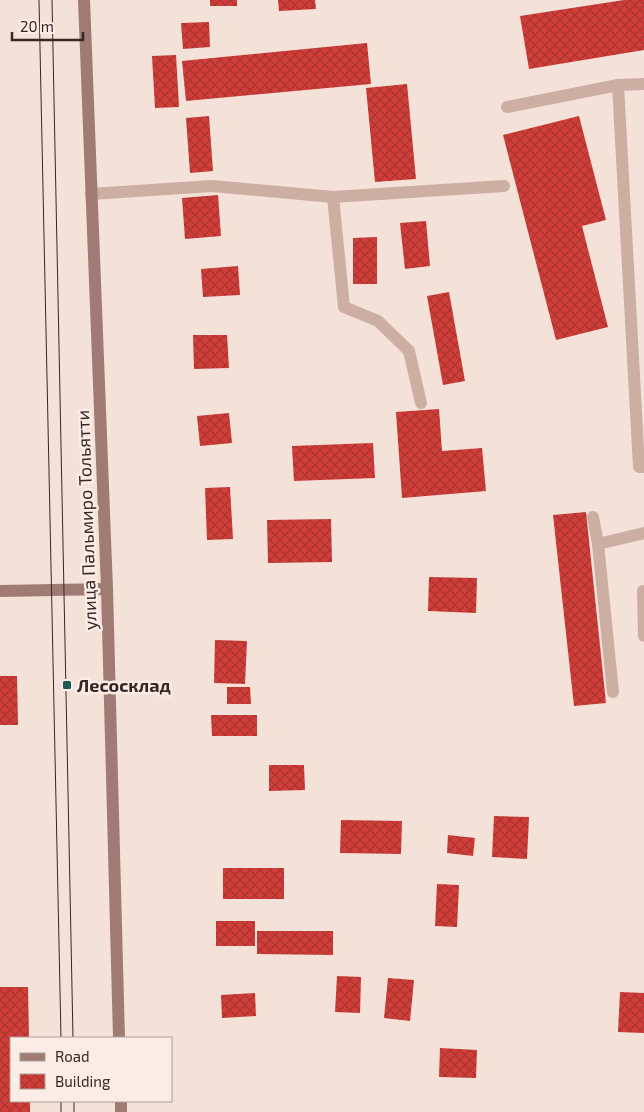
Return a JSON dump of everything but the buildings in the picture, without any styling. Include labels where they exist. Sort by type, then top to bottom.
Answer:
[{"type":"street","name":"улица Пальмиро Тольятти","points":[[84,0],[107,589],[119,1037]]},
{"type":"street","points":[[0,591],[107,589]]},
{"type":"lane","points":[[507,107],[618,85],[644,84]]},
{"type":"lane","points":[[618,85],[639,467],[644,467]]},
{"type":"lane","points":[[91,194],[212,186],[333,197],[504,186]]},
{"type":"lane","points":[[333,197],[344,307],[378,321],[408,351],[421,403]]},
{"type":"lane","points":[[593,517],[598,544],[612,692]]},
{"type":"lane","points":[[598,544],[644,533]]},
{"type":"lane","points":[[643,591],[644,636]]},
{"type":"tram line","points":[[39,0],[61,1037]]},
{"type":"tram line","points":[[52,0],[73,1037]]},
{"type":"tram line","points":[[61,1102],[61,1112]]},
{"type":"tram line","points":[[74,1102],[74,1112]]},
{"type":"place","name":"Лесосклад","points":[[67,685]]}]
